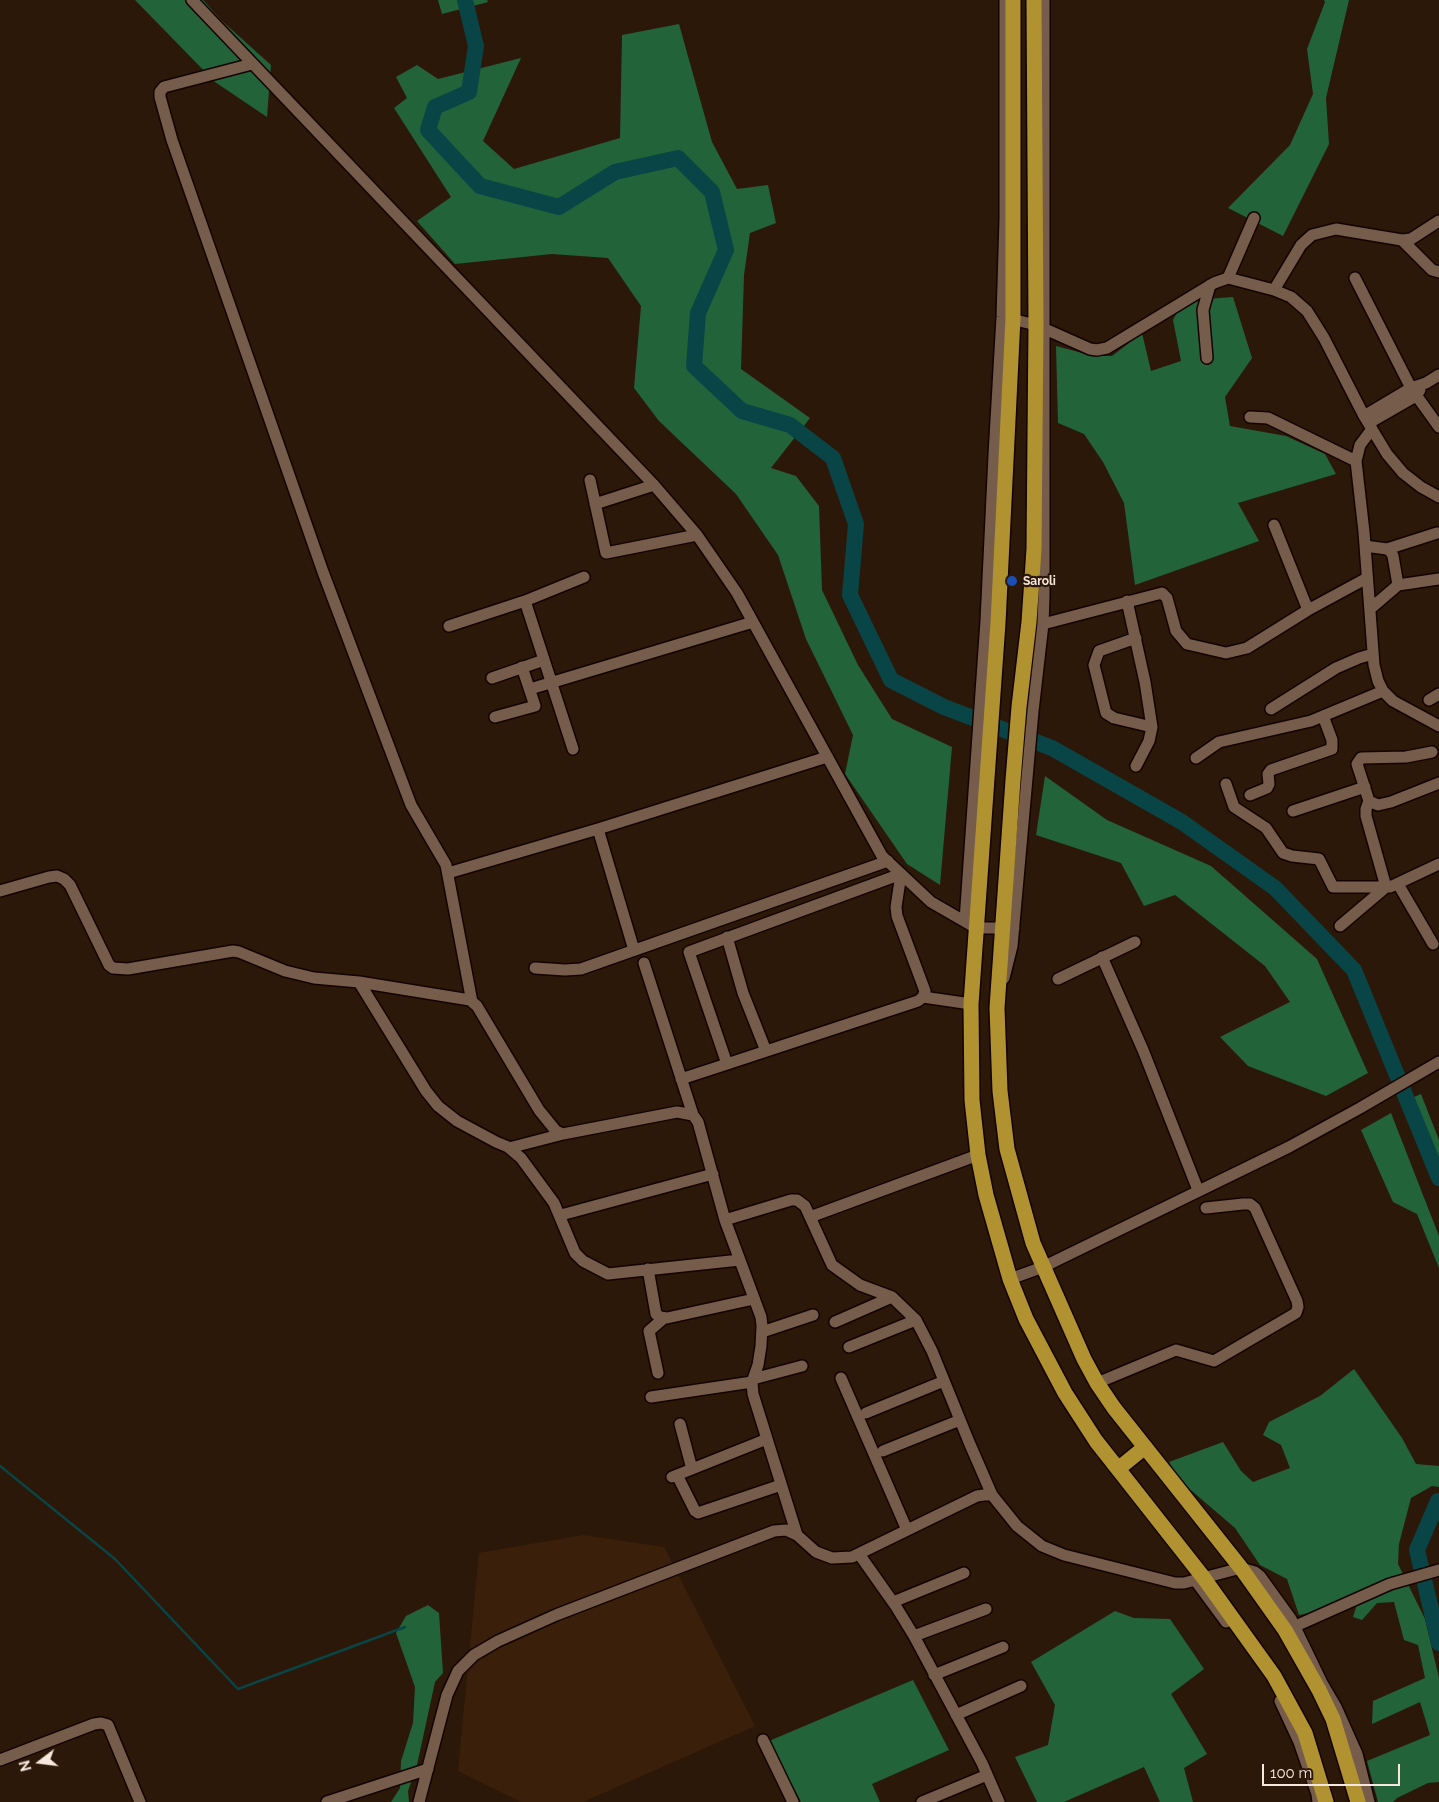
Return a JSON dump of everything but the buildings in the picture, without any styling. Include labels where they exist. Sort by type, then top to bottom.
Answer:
[{"type":"highway","points":[[1013,0],[1008,318],[998,623],[986,697],[970,925],[972,1100],[978,1155],[986,1195],[1010,1279],[1026,1319],[1065,1393],[1096,1441],[1274,1676],[1305,1734],[1326,1802]]},
{"type":"highway","points":[[1034,0],[1040,327],[1034,549],[1026,709],[1008,928],[997,1008],[1000,1091],[1007,1149],[1026,1219],[1043,1267],[1084,1359],[1114,1408],[1290,1628],[1333,1719],[1358,1802]]},
{"type":"highway","points":[[1118,1469],[1145,1447]]},
{"type":"street","points":[[192,0],[654,485],[698,534],[737,593],[882,856],[931,902],[970,925],[1008,928]]},
{"type":"street","points":[[1005,0],[1005,219],[1008,318],[1040,327],[1090,349],[1098,350],[1107,348],[1210,285],[1233,279],[1274,290],[1291,297],[1307,311],[1324,338],[1368,423],[1387,454],[1403,473],[1421,487],[1439,497]]},
{"type":"street","points":[[1026,709],[1043,624],[1040,327],[1044,0]]},
{"type":"street","points":[[252,64],[164,87],[160,92],[160,96],[172,140],[323,572],[412,805],[419,820],[441,854],[448,873],[468,1000]]},
{"type":"street","points":[[1233,279],[1254,218]]},
{"type":"street","points":[[1274,290],[1301,245],[1312,235],[1336,229],[1402,240],[1411,239],[1439,221]]},
{"type":"street","points":[[1402,240],[1432,270],[1439,272]]},
{"type":"street","points":[[1355,278],[1414,392],[1439,427]]},
{"type":"street","points":[[1207,358],[1203,310],[1210,285]]},
{"type":"street","points":[[1439,375],[1368,423],[1356,461],[1374,665],[1383,691],[1393,701],[1439,726]]},
{"type":"street","points":[[1250,417],[1268,418],[1356,461]]},
{"type":"street","points":[[590,480],[606,553],[698,534]]},
{"type":"street","points":[[595,504],[654,485]]},
{"type":"street","points":[[1274,525],[1308,610]]},
{"type":"street","points":[[1365,546],[1387,549],[1437,533]]},
{"type":"street","points":[[1387,549],[1393,556],[1398,585]]},
{"type":"street","points":[[449,626],[525,601],[584,578]]},
{"type":"street","points":[[1043,624],[1156,593],[1162,593],[1166,598],[1176,631],[1187,644],[1226,653],[1247,648],[1308,610],[1367,578]]},
{"type":"street","points":[[1370,609],[1398,585],[1439,579]]},
{"type":"street","points":[[1132,600],[1136,638],[1150,707],[1152,728],[1149,741],[1136,766]]},
{"type":"street","points":[[525,601],[573,749]]},
{"type":"street","points":[[530,689],[753,622]]},
{"type":"street","points":[[1136,638],[1099,650],[1094,665],[1106,713],[1114,718],[1152,728]]},
{"type":"street","points":[[1271,709],[1336,668],[1373,654]]},
{"type":"street","points":[[492,678],[522,666],[544,660]]},
{"type":"street","points":[[495,718],[536,706],[522,666]]},
{"type":"street","points":[[1196,758],[1219,742],[1303,724],[1383,691]]},
{"type":"street","points":[[1429,700],[1439,694]]},
{"type":"street","points":[[1250,795],[1267,788],[1269,784],[1268,774],[1271,770],[1332,749],[1332,740],[1323,716]]},
{"type":"street","points":[[1432,752],[1406,757],[1361,758],[1357,764],[1369,801],[1366,816],[1392,886],[1433,944]]},
{"type":"street","points":[[448,873],[598,829],[827,757]]},
{"type":"street","points":[[1369,801],[1378,805],[1391,802],[1439,783]]},
{"type":"street","points":[[1226,784],[1234,807],[1266,828],[1282,853],[1319,859],[1333,887],[1392,886]]},
{"type":"street","points":[[1292,811],[1365,787]]},
{"type":"street","points":[[598,829],[634,950]]},
{"type":"street","points":[[536,968],[581,969],[888,861]]},
{"type":"street","points":[[1340,926],[1392,886],[1439,864]]},
{"type":"street","points":[[726,1064],[689,952],[901,874]]},
{"type":"street","points":[[901,874],[896,907],[897,916],[924,991],[923,997]]},
{"type":"street","points":[[0,891],[49,877],[57,876],[64,879],[70,884],[112,968],[128,969],[233,951],[285,971],[321,979],[359,982],[468,1000],[477,1006],[539,1110],[556,1131],[563,1134]]},
{"type":"street","points":[[726,938],[743,993],[766,1051]]},
{"type":"street","points":[[1058,979],[1135,942]]},
{"type":"street","points":[[1102,957],[1143,1050],[1198,1190]]},
{"type":"street","points":[[644,963],[693,1115],[698,1122],[725,1220],[761,1317],[762,1332],[759,1357],[753,1381],[753,1394],[797,1535]]},
{"type":"street","points":[[359,982],[426,1092],[438,1106],[457,1121],[510,1148],[521,1158],[554,1203],[575,1253],[583,1261],[608,1274],[740,1260]]},
{"type":"street","points":[[681,1079],[923,997],[971,1004]]},
{"type":"street","points":[[1010,1279],[1043,1267],[1289,1147],[1439,1062]]},
{"type":"street","points":[[510,1148],[563,1134],[677,1112],[693,1115]]},
{"type":"street","points":[[810,1217],[978,1155]]},
{"type":"street","points":[[560,1215],[712,1174]]},
{"type":"street","points":[[725,1220],[791,1200],[797,1200],[805,1206],[832,1265],[860,1285],[892,1297],[916,1320],[932,1351],[992,1495],[1017,1526],[1042,1546],[1064,1554],[1160,1580],[1184,1583],[1241,1568]]},
{"type":"street","points":[[1098,1384],[1176,1350],[1214,1361],[1296,1312],[1298,1307],[1297,1301],[1255,1208],[1250,1204],[1206,1208]]},
{"type":"street","points":[[648,1269],[656,1314],[664,1318]]},
{"type":"street","points":[[835,1322],[892,1297]]},
{"type":"street","points":[[658,1373],[650,1331],[664,1318],[754,1299]]},
{"type":"street","points":[[762,1332],[813,1315]]},
{"type":"street","points":[[849,1348],[916,1320]]},
{"type":"street","points":[[651,1397],[753,1381],[802,1366]]},
{"type":"street","points":[[841,1378],[907,1530]]},
{"type":"street","points":[[866,1413],[944,1381]]},
{"type":"street","points":[[883,1451],[960,1420]]},
{"type":"street","points":[[680,1424],[692,1469]]},
{"type":"street","points":[[767,1439],[674,1476],[695,1511],[698,1512],[781,1485]]},
{"type":"street","points":[[419,1802],[447,1695],[458,1671],[474,1655],[498,1641],[556,1615],[774,1531],[786,1530],[797,1535],[816,1552],[832,1558],[852,1558],[977,1496],[992,1495]]},
{"type":"street","points":[[860,1554],[914,1636],[987,1775],[999,1802]]},
{"type":"street","points":[[1369,1802],[1357,1754],[1344,1724],[1290,1628],[1390,1584],[1433,1572]]},
{"type":"street","points":[[893,1602],[964,1573]]},
{"type":"street","points":[[1199,1578],[1264,1672],[1281,1703],[1299,1742],[1318,1802]]},
{"type":"street","points":[[914,1636],[986,1609]]},
{"type":"street","points":[[934,1675],[1003,1647]]},
{"type":"street","points":[[956,1715],[1021,1686]]},
{"type":"street","points":[[0,1760],[94,1724],[108,1725],[140,1802]]},
{"type":"street","points":[[763,1740],[793,1802]]},
{"type":"street","points":[[327,1802],[428,1769]]},
{"type":"street","points":[[922,1802],[987,1775]]},
{"type":"shaded area","points":[[583,1535],[664,1547],[755,1726],[583,1802],[521,1802],[458,1771],[479,1553]]},
{"type":"green space","points":[[135,0],[203,0],[221,20],[271,65],[267,117],[215,82]]},
{"type":"green space","points":[[438,0],[487,0],[488,2],[442,14]]},
{"type":"green space","points":[[1324,0],[1349,0],[1326,98],[1329,144],[1283,236],[1228,208],[1290,145],[1313,94],[1307,49],[1325,2]]},
{"type":"green space","points":[[679,24],[712,142],[737,189],[768,185],[776,223],[750,233],[744,275],[741,369],[810,418],[771,468],[796,476],[819,506],[822,590],[858,665],[892,719],[952,747],[940,885],[907,864],[845,774],[853,735],[806,639],[778,555],[736,494],[659,421],[634,388],[641,306],[608,258],[552,254],[455,264],[417,221],[451,197],[394,108],[407,98],[396,77],[417,65],[438,79],[521,58],[483,141],[514,169],[620,138],[622,35]]},
{"type":"green space","points":[[1233,297],[1252,358],[1225,397],[1230,426],[1286,436],[1325,454],[1336,474],[1238,503],[1259,541],[1135,585],[1124,503],[1103,462],[1084,434],[1058,423],[1056,346],[1094,356],[1112,356],[1142,333],[1151,371],[1181,361],[1173,320],[1183,301]]},
{"type":"green space","points":[[1045,776],[1107,820],[1211,866],[1317,959],[1368,1073],[1326,1096],[1248,1066],[1220,1037],[1290,1002],[1265,966],[1175,895],[1144,906],[1121,863],[1036,835]]},
{"type":"green space","points":[[1421,1094],[1439,1140],[1439,1163],[1414,1097]]},
{"type":"green space","points":[[1391,1113],[1439,1236],[1439,1268],[1417,1214],[1393,1202],[1361,1130]]},
{"type":"green space","points":[[1354,1369],[1402,1438],[1416,1464],[1439,1466],[1439,1487],[1432,1486],[1411,1498],[1399,1544],[1398,1564],[1425,1619],[1439,1678],[1439,1782],[1428,1783],[1397,1798],[1393,1802],[1378,1802],[1367,1761],[1430,1735],[1420,1702],[1372,1724],[1373,1701],[1425,1678],[1418,1645],[1404,1640],[1394,1602],[1377,1603],[1362,1620],[1353,1617],[1357,1604],[1299,1615],[1287,1579],[1260,1565],[1235,1528],[1179,1480],[1169,1462],[1223,1442],[1241,1471],[1253,1482],[1290,1468],[1281,1445],[1263,1435],[1269,1422],[1320,1396]]},
{"type":"green space","points":[[428,1605],[439,1613],[443,1673],[435,1682],[417,1765],[408,1791],[409,1802],[391,1802],[400,1788],[401,1761],[413,1723],[415,1687],[396,1633],[406,1616]]},
{"type":"green space","points":[[1115,1611],[1134,1618],[1170,1619],[1204,1669],[1171,1694],[1207,1754],[1184,1768],[1193,1802],[1160,1802],[1144,1767],[1064,1802],[1037,1802],[1015,1757],[1048,1745],[1055,1705],[1031,1662]]},
{"type":"green space","points":[[913,1680],[949,1750],[872,1784],[880,1802],[801,1802],[769,1741]]},
{"type":"waterway","points":[[465,0],[476,46],[469,92],[435,107],[428,130],[480,186],[559,207],[615,172],[678,158],[712,192],[726,250],[698,313],[694,366],[742,411],[790,425],[833,458],[856,524],[850,595],[891,680],[944,707],[1052,748],[1182,822],[1275,888],[1354,970],[1439,1178]]},
{"type":"waterway","points":[[0,1466],[115,1559],[238,1689],[405,1627]]},
{"type":"waterway","points":[[1439,1501],[1417,1550],[1439,1643]]},
{"type":"place","name":"Saroli","points":[[1012,581]]}]
